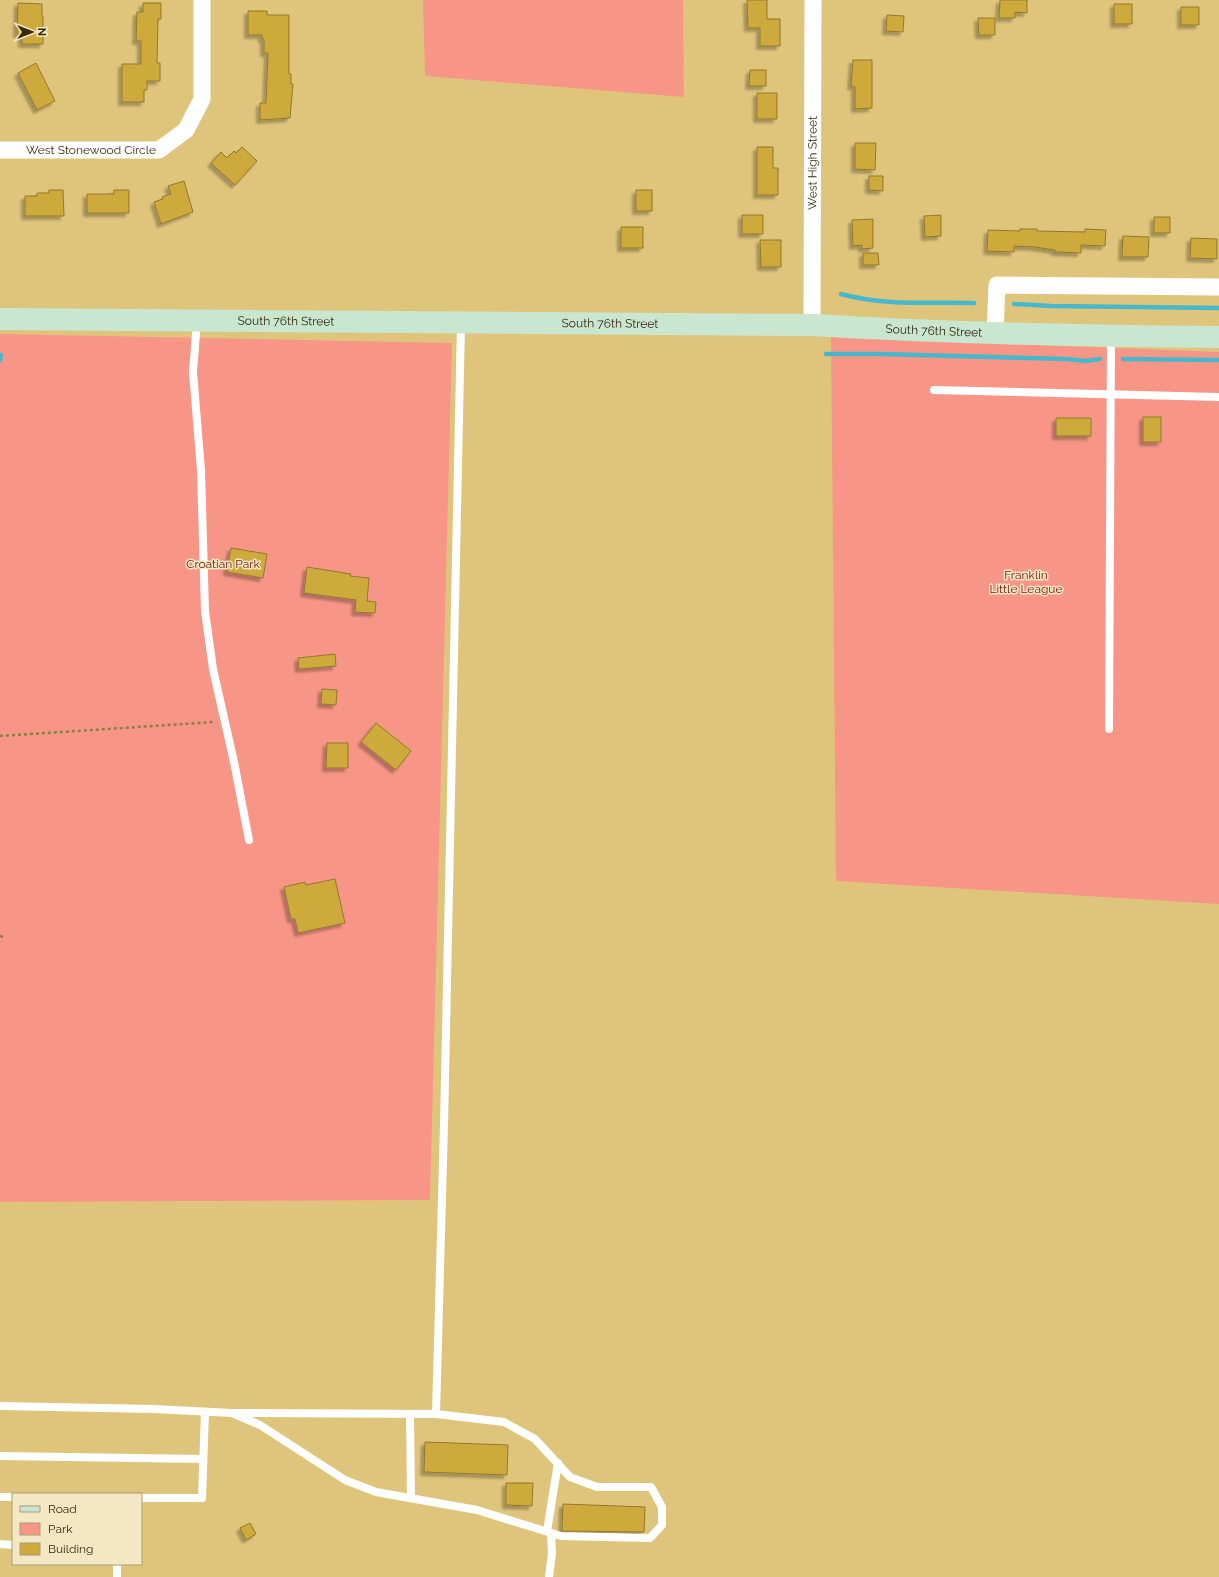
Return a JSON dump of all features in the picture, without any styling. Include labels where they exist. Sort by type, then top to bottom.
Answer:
[{"type":"main road","name":"South 76th Street","points":[[0,319],[812,325],[928,332],[1219,338]]},
{"type":"street","name":"West Stonewood Circle","points":[[0,150],[159,150],[186,130],[202,99],[202,0]]},
{"type":"street","name":"West High Street","points":[[812,325],[813,0]]},
{"type":"street","points":[[995,333],[997,285],[1219,287]]},
{"type":"lane","points":[[197,320],[193,372],[201,470],[205,611],[213,669],[234,762],[249,840]]},
{"type":"lane","points":[[436,1414],[461,322]]},
{"type":"lane","points":[[1109,729],[1111,336]]},
{"type":"lane","points":[[934,390],[1111,393],[1219,397]]},
{"type":"lane","points":[[0,1406],[154,1409],[232,1413],[436,1414],[504,1422],[535,1438],[570,1477],[597,1487],[651,1487],[662,1507],[662,1525],[650,1538],[561,1536],[477,1510],[376,1492],[345,1480],[260,1425],[232,1413]]},
{"type":"lane","points":[[142,1498],[202,1498],[205,1412]]},
{"type":"lane","points":[[410,1414],[411,1498]]},
{"type":"lane","points":[[0,1456],[203,1459]]},
{"type":"lane","points":[[549,1577],[552,1553],[549,1532],[558,1463]]},
{"type":"lane","points":[[0,1497],[12,1497]]},
{"type":"lane","points":[[0,1544],[12,1545]]},
{"type":"lane","points":[[117,1565],[117,1577]]},
{"type":"path","points":[[0,736],[225,721]]},
{"type":"green space","points":[[423,0],[683,0],[684,97],[425,76]]},
{"type":"green space","name":"Croatian Park","points":[[0,334],[452,343],[430,1200],[0,1202]]},
{"type":"green space","name":"Franklin Little League","points":[[831,337],[1219,352],[1219,904],[836,881]]},
{"type":"building","points":[[747,0],[767,0],[767,19],[780,19],[780,46],[760,46],[760,28],[748,28]]},
{"type":"building","points":[[1000,0],[1027,0],[1027,13],[1015,12],[1015,18],[999,18]]},
{"type":"building","points":[[18,3],[42,4],[43,44],[22,44],[22,34],[17,34]]},
{"type":"building","points":[[143,3],[161,3],[161,19],[158,19],[157,63],[160,63],[160,81],[147,81],[147,90],[144,90],[144,102],[122,102],[122,64],[141,64],[141,41],[136,41],[137,12],[143,12]]},
{"type":"building","points":[[1114,4],[1132,4],[1132,24],[1114,24]]},
{"type":"building","points":[[1181,7],[1199,7],[1199,25],[1181,25]]},
{"type":"building","points":[[248,11],[267,11],[267,15],[289,15],[289,74],[291,74],[291,84],[293,84],[290,118],[260,120],[260,103],[266,103],[268,53],[264,53],[264,39],[262,39],[262,35],[248,35]]},
{"type":"building","points":[[887,15],[904,16],[903,32],[886,31]]},
{"type":"building","points":[[978,18],[995,18],[995,35],[979,35]]},
{"type":"building","points":[[853,60],[872,60],[872,108],[855,109],[855,87],[851,86]]},
{"type":"building","points":[[36,63],[55,101],[37,110],[18,73]]},
{"type":"building","points":[[750,70],[766,70],[766,86],[749,86]]},
{"type":"building","points":[[757,93],[777,93],[777,119],[757,119]]},
{"type":"building","points":[[855,143],[876,143],[875,170],[855,169]]},
{"type":"building","points":[[242,147],[257,161],[235,185],[211,163],[221,152],[227,158],[234,151],[236,153]]},
{"type":"building","points":[[757,147],[773,147],[773,168],[778,168],[778,195],[757,195]]},
{"type":"building","points":[[869,176],[883,176],[883,191],[869,190]]},
{"type":"building","points":[[184,181],[193,212],[161,224],[154,202],[171,194],[168,186]]},
{"type":"building","points":[[49,190],[63,190],[64,216],[25,216],[25,196],[37,196],[37,193],[49,193]]},
{"type":"building","points":[[114,190],[129,190],[129,213],[87,213],[87,194],[114,194]]},
{"type":"building","points":[[636,190],[652,190],[652,211],[636,211]]},
{"type":"building","points":[[742,215],[763,215],[763,234],[742,234]]},
{"type":"building","points":[[941,215],[941,236],[925,237],[924,216]]},
{"type":"building","points":[[1154,217],[1170,217],[1170,233],[1154,233]]},
{"type":"building","points":[[873,219],[873,248],[862,249],[862,245],[853,246],[852,220]]},
{"type":"building","points":[[621,227],[643,227],[643,248],[621,248]]},
{"type":"building","points":[[1020,229],[1037,229],[1037,231],[1085,232],[1085,229],[1106,230],[1105,246],[1081,245],[1081,253],[1055,252],[1055,250],[1035,247],[1014,246],[1014,252],[987,251],[988,230],[1020,231]]},
{"type":"building","points":[[1123,236],[1149,237],[1148,257],[1122,257]]},
{"type":"building","points":[[1191,238],[1217,239],[1217,259],[1190,258]]},
{"type":"building","points":[[760,240],[781,240],[781,267],[761,267]]},
{"type":"building","points":[[863,253],[878,253],[879,265],[863,265]]},
{"type":"building","points":[[1143,417],[1161,417],[1161,442],[1143,442]]},
{"type":"building","points":[[1056,418],[1091,418],[1091,436],[1056,436]]},
{"type":"building","points":[[231,548],[267,554],[263,578],[227,572]]},
{"type":"building","points":[[307,567],[351,574],[350,576],[369,578],[367,601],[376,602],[375,613],[355,612],[356,600],[304,593]]},
{"type":"building","points":[[335,654],[336,666],[299,669],[298,658]]},
{"type":"building","points":[[322,689],[337,690],[336,705],[321,704]]},
{"type":"building","points":[[376,723],[411,751],[396,770],[361,742]]},
{"type":"building","points":[[327,743],[348,743],[348,768],[326,768]]},
{"type":"building","points":[[335,879],[345,923],[298,933],[295,919],[291,919],[284,887],[305,882],[306,885]]},
{"type":"building","points":[[425,1442],[508,1445],[507,1475],[424,1472]]},
{"type":"building","points":[[506,1483],[533,1483],[532,1506],[506,1505]]},
{"type":"building","points":[[563,1504],[645,1507],[644,1532],[562,1531]]},
{"type":"building","points":[[250,1523],[256,1534],[246,1540],[240,1528]]},
{"type":"waterway","points":[[841,294],[857,298],[890,302],[974,303]]},
{"type":"waterway","points":[[1014,304],[1051,306],[1219,308]]},
{"type":"waterway","points":[[826,354],[1067,359],[1085,361],[1100,359]]},
{"type":"waterway","points":[[0,360],[1,355]]},
{"type":"waterway","points":[[1123,359],[1219,360]]}]
